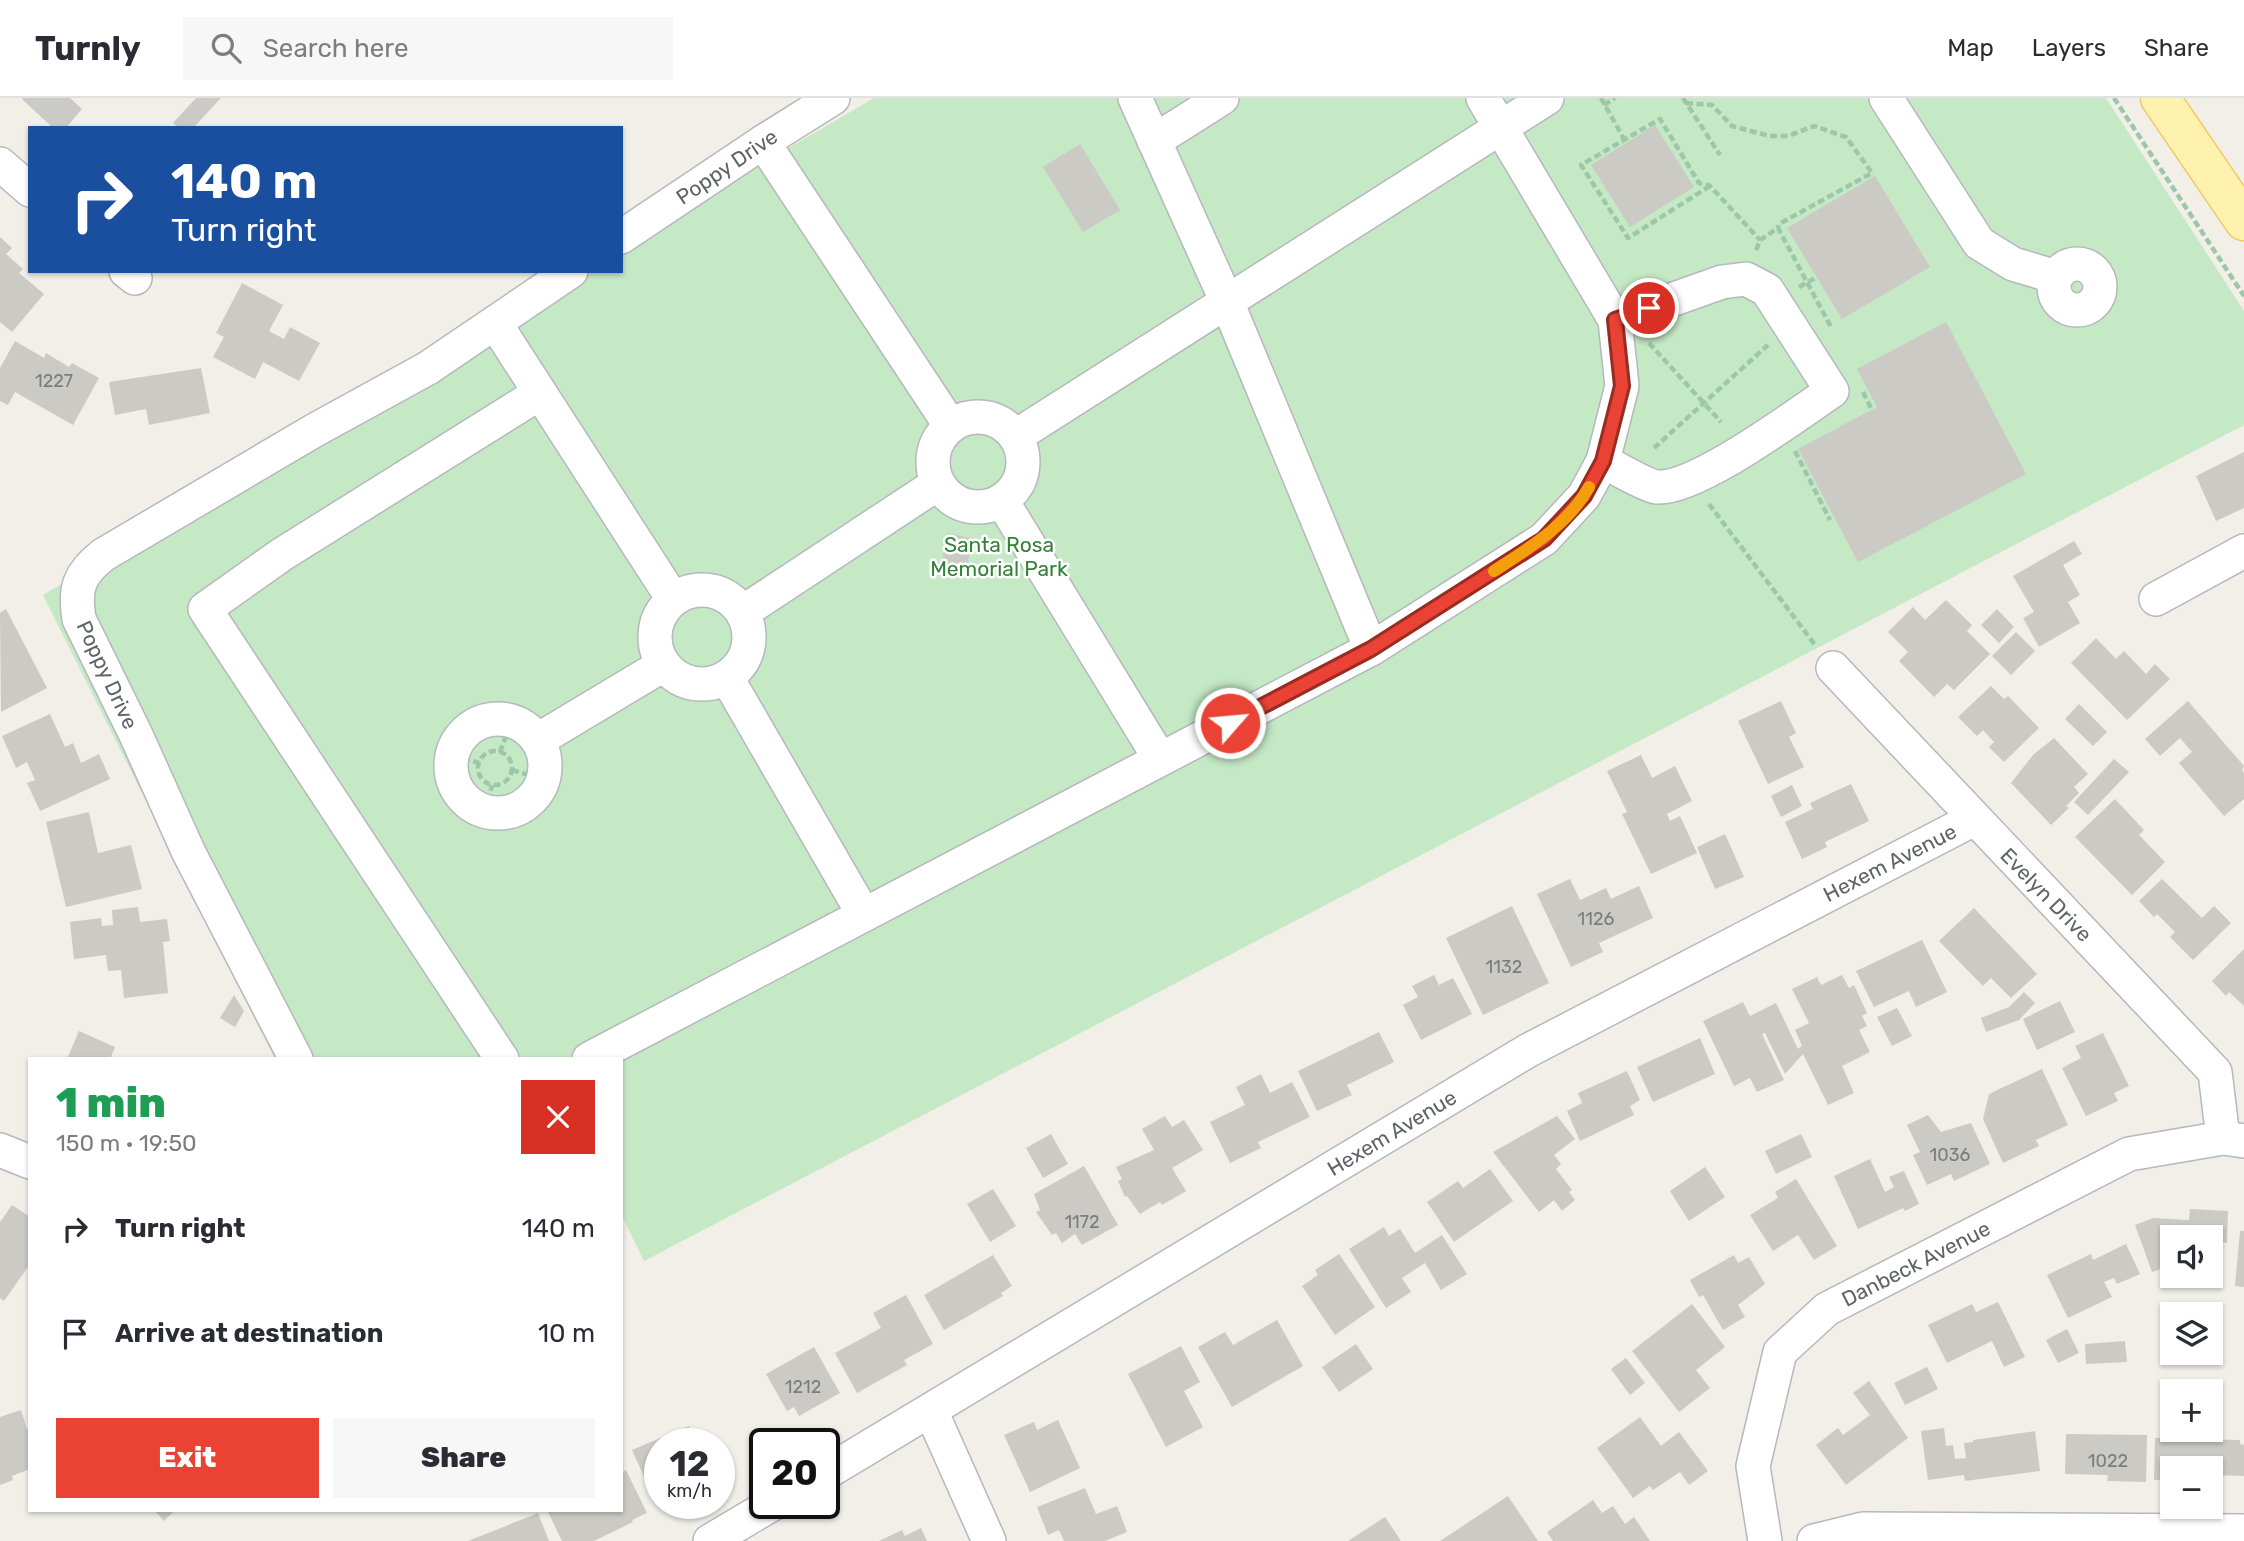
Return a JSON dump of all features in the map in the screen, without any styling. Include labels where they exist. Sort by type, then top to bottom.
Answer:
[{"type":"main road","points":[[2160,98],[2244,220]]},
{"type":"street","name":"Poppy Drive","points":[[623,236],[833,98]]},
{"type":"street","points":[[1135,98],[1227,302],[1371,649]]},
{"type":"street","points":[[1154,141],[1222,98]]},
{"type":"street","points":[[593,1057],[1371,649],[1544,539],[1584,496],[1603,461],[1622,386],[1620,318],[1483,98]]},
{"type":"street","points":[[1016,436],[1547,98]]},
{"type":"street","points":[[1886,98],[1979,243],[2013,264],[2056,277]]},
{"type":"street","points":[[763,142],[950,425]]},
{"type":"street","points":[[0,164],[28,188]]},
{"type":"street","points":[[568,273],[495,323],[673,599]]},
{"type":"street","points":[[1603,461],[1656,487],[1691,481],[1832,391],[1767,290],[1746,279],[1722,282],[1620,318]]},
{"type":"street","name":"Poppy Drive","points":[[295,1057],[189,853],[136,735],[79,619],[76,600],[79,585],[86,568],[103,555],[315,430],[428,368],[495,323]]},
{"type":"street","points":[[501,1057],[205,609],[281,555],[540,393]]},
{"type":"street","points":[[983,416],[1001,423],[1016,436],[1023,453],[1022,471],[1015,488],[1002,501],[984,507],[966,506],[949,498],[937,484],[932,465],[935,445],[950,425],[963,419],[983,416]]},
{"type":"street","points":[[743,611],[937,484]]},
{"type":"street","points":[[1002,501],[1160,759]]},
{"type":"street","points":[[2156,599],[2244,551]]},
{"type":"street","points":[[710,590],[729,597],[743,611],[750,631],[748,650],[739,668],[727,678],[704,685],[684,681],[663,665],[657,653],[654,634],[660,614],[673,599],[691,591],[710,590]]},
{"type":"street","points":[[538,740],[663,665]]},
{"type":"street","name":"Evelyn Drive","points":[[1833,668],[2215,1072],[2234,1140]]},
{"type":"street","points":[[727,678],[864,915]]},
{"type":"street","points":[[495,719],[512,721],[527,728],[538,740],[544,755],[545,771],[527,775],[541,787],[531,800],[517,809],[501,813],[489,798],[470,804],[459,792],[452,777],[466,759],[456,745],[466,732],[479,723],[495,719]]},
{"type":"street","name":"Hexem Avenue","points":[[840,1465],[1530,1050],[1974,819]]},
{"type":"street","name":"Danbeck Avenue","points":[[1765,1541],[1753,1466],[1780,1352],[1828,1309],[2129,1154],[2234,1140]]},
{"type":"street","points":[[0,1150],[28,1160]]},
{"type":"street","points":[[931,1411],[989,1541]]},
{"type":"street","points":[[710,1541],[749,1518]]},
{"type":"street","points":[[1814,1541],[1863,1529],[2244,1531]]},
{"type":"path","points":[[1601,98],[1624,139]]},
{"type":"path","points":[[1604,105],[1615,98]]},
{"type":"path","points":[[2114,98],[2244,296]]},
{"type":"path","points":[[1684,101],[1720,155]]},
{"type":"path","points":[[1684,101],[1712,105],[1732,126],[1770,136],[1788,136],[1814,126],[1846,137],[1872,173],[1779,224],[1778,228],[1760,240],[1746,279]]},
{"type":"path","points":[[1710,186],[1628,238],[1581,165],[1660,119],[1699,183],[1710,186],[1760,240]]},
{"type":"path","points":[[1778,228],[1808,281]]},
{"type":"path","points":[[1620,318],[1721,422]]},
{"type":"path","points":[[1654,448],[1790,326]]},
{"type":"path","points":[[1858,408],[1869,402]]},
{"type":"path","points":[[1790,442],[1830,520]]},
{"type":"path","points":[[1691,481],[1833,668]]},
{"type":"path","points":[[466,759],[500,752],[527,775]]},
{"type":"path","points":[[466,759],[478,769],[489,798],[505,782],[527,775]]},
{"type":"green space","name":"Santa Rosa Memorial Park","points":[[874,98],[2106,98],[2244,311],[2244,425],[644,1261],[623,1218],[623,1057],[274,1057],[43,595],[280,455],[530,313],[591,273],[623,273],[623,252],[714,192]]},
{"type":"building","points":[[70,98],[82,109],[68,126],[51,126],[22,99]]},
{"type":"building","points":[[196,98],[221,98],[195,126],[177,126],[173,123]]},
{"type":"building","points":[[1655,125],[1694,187],[1630,227],[1591,165]]},
{"type":"building","points":[[1080,144],[1120,210],[1083,232],[1043,167]]},
{"type":"building","points":[[1875,176],[1930,267],[1842,319],[1787,228]]},
{"type":"building","points":[[0,237],[12,248],[6,254],[23,269],[19,273],[44,294],[12,332],[0,322]]},
{"type":"building","points":[[242,283],[283,305],[269,331],[284,339],[290,327],[320,343],[299,381],[263,362],[255,379],[213,357],[224,337],[216,333]]},
{"type":"building","points":[[1946,322],[2026,474],[1858,562],[1798,449],[1877,407],[1857,369]]},
{"type":"building","points":[[15,341],[44,358],[46,353],[69,367],[72,363],[99,378],[73,425],[15,392],[8,405],[0,401],[0,368]]},
{"type":"building","points":[[201,368],[210,413],[149,425],[146,409],[115,415],[109,382]]},
{"type":"building","points":[[2244,452],[2244,508],[2216,521],[2196,476]]},
{"type":"building","points":[[948,533],[973,539],[964,578],[939,572]]},
{"type":"building","points":[[2074,541],[2082,554],[2063,565],[2080,595],[2068,602],[2080,623],[2039,647],[2023,618],[2034,612],[2013,576]]},
{"type":"building","points":[[1946,600],[1972,625],[1967,631],[1990,654],[1954,690],[1947,684],[1934,697],[1899,661],[1908,652],[1888,632],[1913,607],[1925,620]]},
{"type":"building","points":[[6,609],[47,688],[1,712],[0,613]]},
{"type":"building","points":[[1997,609],[2014,627],[1999,643],[1981,625]]},
{"type":"building","points":[[2016,632],[2035,651],[2011,675],[1992,656]]},
{"type":"building","points":[[2096,638],[2116,659],[2124,651],[2146,674],[2155,664],[2170,679],[2127,720],[2071,663]]},
{"type":"building","points":[[1991,686],[2004,699],[2008,696],[2039,728],[2004,762],[1989,747],[1994,742],[1983,730],[1977,736],[1958,717]]},
{"type":"building","points":[[1781,701],[1796,733],[1789,737],[1804,767],[1768,784],[1738,721]]},
{"type":"building","points":[[2188,701],[2244,766],[2244,799],[2224,816],[2179,763],[2192,752],[2180,738],[2160,756],[2145,739]]},
{"type":"building","points":[[2079,704],[2107,732],[2093,746],[2065,719]]},
{"type":"building","points":[[50,714],[65,747],[73,743],[81,763],[99,754],[110,779],[40,811],[27,783],[35,780],[27,762],[16,768],[2,736]]},
{"type":"building","points":[[2054,738],[2088,774],[2074,787],[2079,793],[2066,806],[2069,808],[2051,825],[2011,783],[2033,755]]},
{"type":"building","points":[[1641,755],[1652,778],[1675,766],[1692,801],[1667,814],[1670,821],[1680,816],[1697,853],[1651,874],[1622,814],[1627,812],[1607,771]]},
{"type":"building","points":[[2114,759],[2129,772],[2088,815],[2074,802]]},
{"type":"building","points":[[1851,784],[1869,821],[1825,842],[1827,847],[1802,859],[1785,822],[1813,809],[1810,803]]},
{"type":"building","points":[[1792,785],[1802,806],[1781,817],[1771,796]]},
{"type":"building","points":[[2115,799],[2144,830],[2139,835],[2165,862],[2132,895],[2075,837]]},
{"type":"building","points":[[89,812],[98,853],[131,845],[142,889],[66,907],[46,822]]},
{"type":"building","points":[[1725,834],[1744,877],[1715,889],[1697,847]]},
{"type":"building","points":[[1570,879],[1580,900],[1606,888],[1611,899],[1639,886],[1653,918],[1599,943],[1603,952],[1571,967],[1537,894]]},
{"type":"building","points":[[2162,879],[2202,918],[2214,906],[2231,923],[2193,960],[2170,937],[2175,932],[2157,914],[2154,917],[2139,901]]},
{"type":"building","points":[[1512,906],[1549,983],[1483,1015],[1446,938]]},
{"type":"building","points":[[138,907],[140,922],[167,919],[170,941],[163,942],[168,993],[124,998],[121,970],[108,971],[106,955],[74,959],[70,922],[101,918],[102,926],[113,925],[112,910]]},
{"type":"building","points":[[1974,908],[2037,974],[2011,998],[1991,978],[1983,986],[1939,941]]},
{"type":"building","points":[[1922,940],[1947,992],[1916,1007],[1909,991],[1874,1007],[1856,971]]},
{"type":"building","points":[[2244,949],[2244,1006],[2229,992],[2226,996],[2212,981]]},
{"type":"building","points":[[1434,975],[1439,985],[1453,978],[1472,1014],[1421,1040],[1403,1005],[1418,997],[1412,986]]},
{"type":"building","points":[[1842,975],[1849,988],[1854,985],[1867,1013],[1862,1016],[1867,1026],[1859,1030],[1870,1052],[1842,1066],[1854,1093],[1828,1105],[1803,1054],[1785,1074],[1765,1033],[1762,1034],[1784,1080],[1757,1092],[1750,1078],[1734,1086],[1703,1021],[1743,1002],[1750,1016],[1776,1003],[1798,1049],[1802,1046],[1795,1030],[1809,1023],[1792,989],[1817,977],[1821,985]]},
{"type":"building","points":[[2024,992],[2035,1003],[2019,1020],[1986,1032],[1981,1018],[2009,1007]]},
{"type":"building","points":[[234,995],[244,1011],[235,1027],[220,1018]]},
{"type":"building","points":[[2060,1001],[2075,1032],[2037,1050],[2023,1019]]},
{"type":"building","points":[[1897,1008],[1912,1036],[1892,1046],[1877,1017]]},
{"type":"building","points":[[79,1031],[115,1047],[111,1057],[68,1057]]},
{"type":"building","points":[[1379,1032],[1394,1062],[1347,1085],[1352,1095],[1317,1111],[1298,1071]]},
{"type":"building","points":[[2103,1033],[2129,1086],[2114,1093],[2118,1101],[2086,1116],[2062,1068],[2081,1058],[2075,1046]]},
{"type":"building","points":[[1700,1038],[1715,1074],[1653,1102],[1637,1067]]},
{"type":"building","points":[[2042,1069],[2068,1125],[2036,1140],[2039,1146],[2003,1163],[1983,1119],[1989,1094]]},
{"type":"building","points":[[1627,1071],[1640,1100],[1630,1106],[1634,1115],[1580,1141],[1567,1111],[1582,1103],[1578,1093]]},
{"type":"building","points":[[1261,1074],[1270,1093],[1292,1082],[1310,1117],[1258,1142],[1261,1148],[1230,1163],[1210,1122],[1245,1105],[1236,1087]]},
{"type":"building","points":[[1928,1115],[1941,1132],[1971,1123],[1990,1164],[1954,1181],[1951,1174],[1927,1185],[1913,1155],[1920,1152],[1907,1125]]},
{"type":"building","points":[[1165,1116],[1172,1127],[1184,1120],[1203,1150],[1172,1168],[1186,1191],[1140,1214],[1127,1196],[1125,1197],[1118,1181],[1122,1179],[1116,1167],[1154,1150],[1142,1129]]},
{"type":"building","points":[[1557,1116],[1575,1139],[1554,1155],[1561,1164],[1556,1169],[1572,1190],[1569,1192],[1575,1200],[1562,1211],[1554,1200],[1539,1212],[1493,1152]]},
{"type":"building","points":[[1051,1134],[1068,1164],[1043,1178],[1026,1148]]},
{"type":"building","points":[[1801,1134],[1812,1157],[1776,1174],[1765,1151]]},
{"type":"building","points":[[1870,1159],[1885,1192],[1894,1187],[1889,1177],[1904,1171],[1919,1204],[1905,1211],[1903,1208],[1858,1229],[1834,1176]]},
{"type":"building","points":[[1084,1166],[1118,1225],[1082,1245],[1075,1234],[1062,1243],[1056,1233],[1052,1235],[1036,1212],[1040,1210],[1034,1194]]},
{"type":"building","points":[[1705,1167],[1725,1197],[1689,1221],[1670,1191]]},
{"type":"building","points":[[1490,1169],[1513,1201],[1454,1242],[1427,1202],[1458,1181],[1463,1188]]},
{"type":"building","points":[[1796,1179],[1837,1246],[1814,1260],[1798,1235],[1773,1251],[1750,1215],[1778,1198],[1775,1192]]},
{"type":"building","points":[[993,1189],[1016,1226],[990,1242],[967,1204]]},
{"type":"building","points":[[12,1205],[28,1216],[28,1267],[4,1301],[0,1298],[0,1222]]},
{"type":"building","points":[[2190,1209],[2228,1211],[2227,1243],[2223,1242],[2223,1225],[2160,1225],[2160,1269],[2152,1272],[2135,1225],[2153,1218],[2189,1220]]},
{"type":"building","points":[[1384,1227],[1389,1236],[1400,1229],[1415,1253],[1442,1235],[1467,1274],[1441,1290],[1425,1263],[1402,1278],[1411,1292],[1386,1308],[1349,1249]]},
{"type":"building","points":[[2240,1231],[2244,1231],[2244,1287],[2235,1286]]},
{"type":"building","points":[[2126,1244],[2140,1274],[2117,1284],[2114,1278],[2104,1282],[2112,1297],[2068,1318],[2047,1275],[2091,1254],[2093,1260]]},
{"type":"building","points":[[1339,1254],[1375,1307],[1335,1335],[1302,1286],[1318,1275],[1315,1270]]},
{"type":"building","points":[[993,1255],[1012,1286],[1001,1293],[1003,1296],[944,1330],[924,1295]]},
{"type":"building","points":[[1734,1255],[1738,1263],[1749,1257],[1765,1284],[1738,1305],[1745,1317],[1723,1330],[1703,1295],[1699,1297],[1690,1280]]},
{"type":"building","points":[[906,1295],[933,1344],[904,1360],[907,1365],[857,1393],[835,1353],[881,1328],[873,1313]]},
{"type":"building","points":[[1998,1302],[2025,1357],[2004,1367],[1992,1341],[1947,1363],[1928,1325],[1972,1304],[1976,1312]]},
{"type":"building","points":[[1692,1304],[1725,1347],[1696,1370],[1710,1388],[1679,1412],[1632,1351]]},
{"type":"building","points":[[1277,1320],[1303,1366],[1232,1407],[1198,1347],[1225,1332],[1233,1345]]},
{"type":"building","points":[[2067,1329],[2079,1353],[2058,1363],[2046,1340]]},
{"type":"building","points":[[2125,1341],[2127,1362],[2086,1364],[2085,1344]]},
{"type":"building","points":[[1356,1344],[1373,1369],[1339,1392],[1322,1367]]},
{"type":"building","points":[[1181,1346],[1200,1382],[1184,1391],[1203,1427],[1166,1447],[1128,1374]]},
{"type":"building","points":[[814,1347],[840,1393],[799,1416],[794,1407],[787,1411],[766,1374]]},
{"type":"building","points":[[1626,1358],[1645,1383],[1630,1395],[1611,1369]]},
{"type":"building","points":[[1927,1367],[1938,1389],[1905,1405],[1894,1383]]},
{"type":"building","points":[[1869,1381],[1908,1438],[1846,1485],[1816,1445],[1838,1428],[1843,1435],[1870,1415],[1853,1393]]},
{"type":"building","points":[[21,1410],[28,1429],[28,1470],[12,1476],[13,1480],[0,1485],[0,1417]]},
{"type":"building","points":[[1640,1417],[1661,1446],[1679,1432],[1708,1471],[1689,1485],[1680,1472],[1653,1490],[1650,1486],[1633,1498],[1597,1448]]},
{"type":"building","points":[[1058,1420],[1080,1468],[1030,1492],[1004,1435],[1034,1422],[1037,1430]]},
{"type":"building","points":[[1944,1428],[1946,1446],[1953,1445],[1955,1459],[1966,1458],[1964,1443],[2035,1431],[2040,1471],[1965,1481],[1964,1475],[1928,1480],[1921,1431]]},
{"type":"building","points":[[2066,1434],[2147,1435],[2146,1482],[2107,1481],[2108,1475],[2065,1474]]},
{"type":"building","points":[[2155,1438],[2160,1438],[2160,1442],[2240,1440],[2240,1444],[2244,1445],[2244,1476],[2223,1475],[2223,1456],[2160,1456],[2160,1480],[2154,1480]]},
{"type":"building","points":[[644,1445],[644,1476],[632,1450]]},
{"type":"building","points":[[626,1470],[644,1507],[644,1514],[632,1520],[633,1522],[594,1541],[562,1541],[548,1512],[623,1512],[623,1472]]},
{"type":"building","points":[[1085,1488],[1096,1514],[1117,1506],[1127,1532],[1105,1541],[1064,1541],[1059,1530],[1048,1535],[1037,1507]]},
{"type":"building","points":[[1508,1496],[1538,1541],[1440,1541]]},
{"type":"building","points":[[1593,1500],[1602,1513],[1613,1506],[1625,1524],[1634,1517],[1650,1541],[1553,1541],[1547,1532]]},
{"type":"building","points":[[156,1512],[173,1512],[164,1521]]},
{"type":"building","points":[[538,1513],[549,1541],[468,1541]]},
{"type":"building","points":[[1385,1517],[1401,1541],[1348,1541]]},
{"type":"building","points":[[921,1528],[927,1541],[879,1541],[902,1530],[905,1536]]},
{"type":"slow traffic","points":[[1494,571],[1544,539],[1584,496],[1589,487]]},
{"type":"route","points":[[1230,723],[1371,649],[1544,539],[1584,496],[1603,461],[1622,386],[1615,320],[1649,308]]}]
